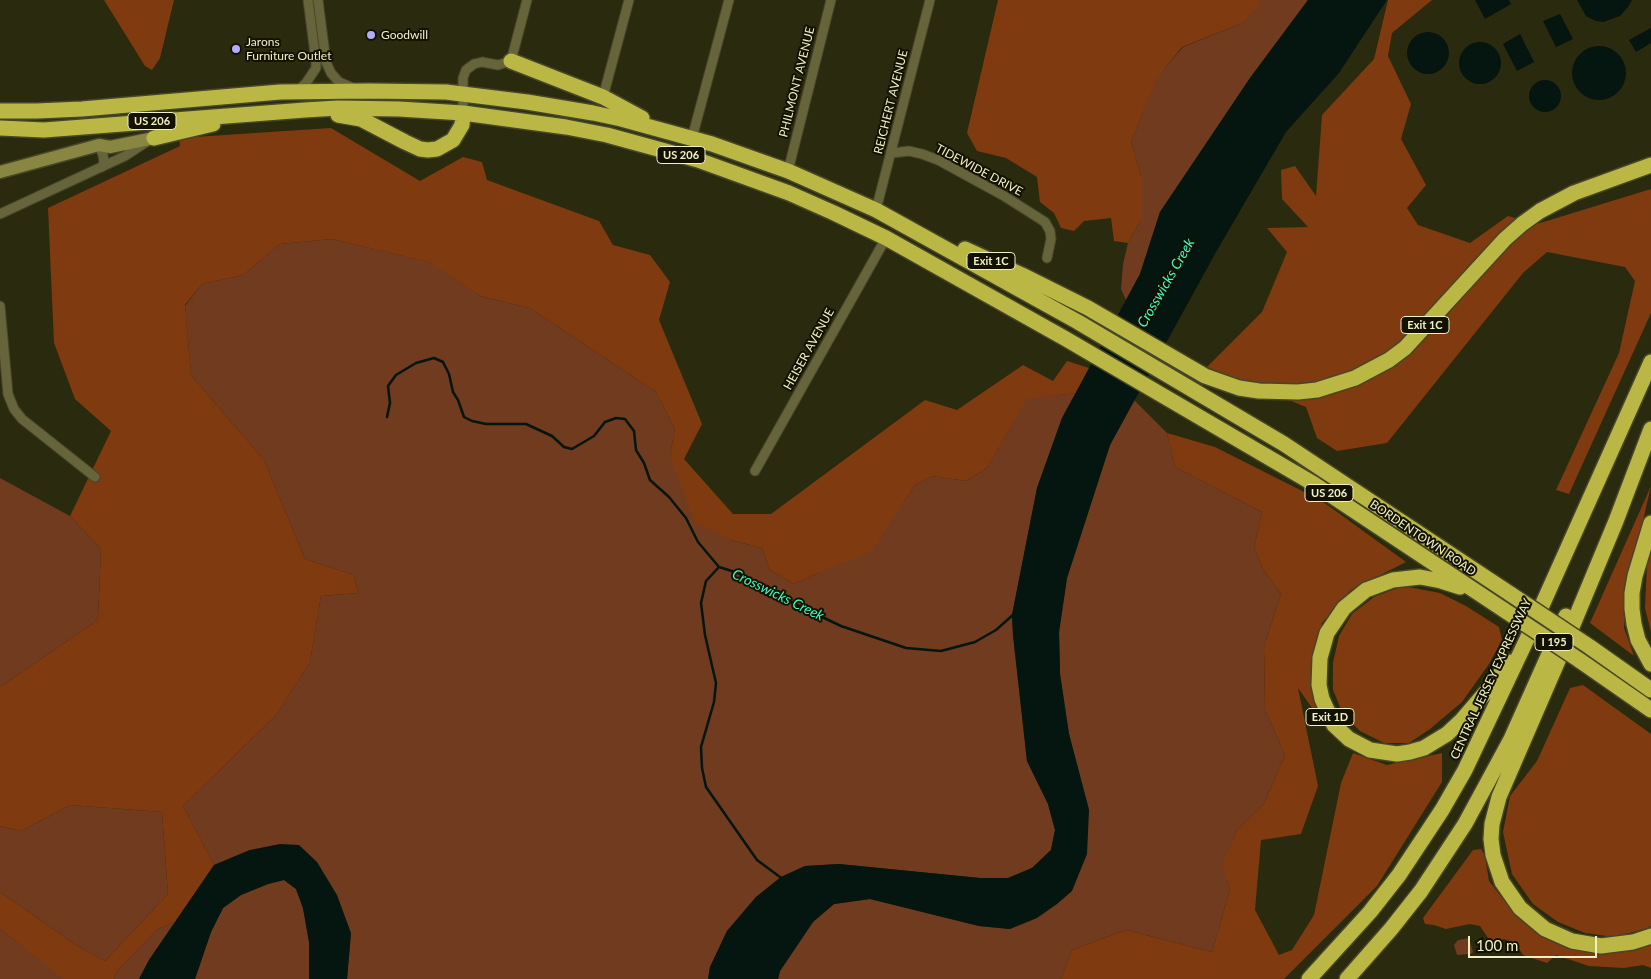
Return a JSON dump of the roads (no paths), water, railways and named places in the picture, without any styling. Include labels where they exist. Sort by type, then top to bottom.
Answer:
[{"type":"highway","points":[[511,61],[603,97],[668,131]]},
{"type":"highway","name":"US 206","points":[[0,111],[82,109],[148,102],[295,92],[418,91],[462,94],[585,112],[668,131],[788,171],[892,219]]},
{"type":"highway","name":"US 206","points":[[0,128],[44,130],[305,110],[399,108],[463,113],[607,134],[652,146],[721,167],[782,190],[834,212],[886,238]]},
{"type":"highway","points":[[305,110],[361,119],[420,149],[428,150],[437,150],[453,140],[462,125],[463,113]]},
{"type":"highway","points":[[154,138],[256,114]]},
{"type":"highway","name":"Exit 1C","points":[[892,219],[1022,275],[1088,308],[1198,373],[1220,382],[1259,391],[1288,393],[1317,390],[1355,378],[1389,360],[1405,348],[1505,239],[1540,210],[1574,193],[1651,165]]},
{"type":"highway","name":"BORDENTOWN ROAD","points":[[892,219],[1078,322],[1291,448],[1512,594],[1651,690]]},
{"type":"highway","name":"BORDENTOWN ROAD","points":[[886,238],[1066,339],[1314,484],[1651,710]]},
{"type":"highway","name":"CENTRAL JERSEY EXPRESSWAY","points":[[1309,979],[1370,912],[1398,875],[1425,836],[1465,770],[1527,638],[1651,362]]},
{"type":"highway","points":[[1651,428],[1616,521],[1555,669],[1499,797],[1492,824],[1491,840],[1496,869],[1506,889],[1520,908],[1545,928],[1572,941],[1601,946],[1633,942],[1651,936]]},
{"type":"highway","name":"I 195","points":[[1347,979],[1421,891],[1448,852],[1481,797],[1511,740],[1651,428]]},
{"type":"highway","points":[[1651,523],[1634,576],[1632,609],[1638,640],[1651,664]]},
{"type":"highway","name":"Exit 1D","points":[[1476,592],[1441,581],[1406,578],[1372,587],[1354,598],[1344,608],[1327,633],[1322,645],[1318,672],[1322,699],[1330,718],[1340,731],[1359,745],[1384,753],[1397,754],[1424,748],[1447,734],[1462,720],[1527,638]]},
{"type":"street","points":[[295,92],[306,83],[316,68],[308,0]]},
{"type":"street","points":[[318,0],[328,68],[339,82],[358,91]]},
{"type":"street","points":[[463,113],[462,94],[466,70],[474,64],[482,62],[498,64],[511,61],[527,0]]},
{"type":"street","points":[[603,97],[629,0]]},
{"type":"street","points":[[692,138],[729,0]]},
{"type":"street","name":"PHILMONT AVENUE","points":[[788,171],[831,0]]},
{"type":"street","name":"REICHERT AVENUE","points":[[876,210],[930,0]]},
{"type":"street","points":[[0,172],[98,146],[110,147],[154,138]]},
{"type":"street","points":[[0,214],[125,156],[154,138]]},
{"type":"street","points":[[98,146],[103,155],[104,162],[102,167]]},
{"type":"street","name":"TIDEWIDE DRIVE","points":[[892,152],[909,152],[938,160],[976,180],[1045,222],[1050,230],[1051,242],[1047,258]]},
{"type":"street","name":"HEISER AVENUE","points":[[755,471],[886,238]]},
{"type":"street","points":[[0,310],[8,394],[14,409],[22,419],[95,477]]},
{"type":"water","points":[[1308,0],[1387,0],[1339,73],[1286,132],[1216,252],[1110,445],[1067,578],[1059,632],[1060,674],[1069,734],[1089,810],[1087,854],[1072,891],[1037,918],[1010,929],[979,926],[870,899],[834,904],[813,922],[780,971],[778,979],[708,979],[710,967],[727,931],[756,897],[781,877],[805,866],[839,864],[980,878],[1008,878],[1032,868],[1051,850],[1055,830],[1048,804],[1027,761],[1012,615],[1037,488],[1062,418],[1140,274],[1160,212],[1250,78]]},
{"type":"water","points":[[1475,0],[1509,0],[1511,4],[1485,19]]},
{"type":"water","points":[[1577,0],[1632,0],[1620,16],[1603,22],[1586,16]]},
{"type":"water","points":[[1560,14],[1573,39],[1556,47],[1543,21]]},
{"type":"water","points":[[1651,28],[1651,43],[1636,52],[1629,40]]},
{"type":"water","points":[[1432,32],[1440,35],[1446,41],[1449,53],[1446,65],[1440,71],[1424,74],[1416,71],[1410,65],[1407,49],[1410,41],[1416,35]]},
{"type":"water","points":[[1520,34],[1534,62],[1517,71],[1503,44]]},
{"type":"water","points":[[1476,42],[1484,42],[1495,48],[1501,63],[1495,78],[1484,84],[1476,84],[1465,78],[1459,67],[1459,59],[1465,48]]},
{"type":"water","points":[[1594,46],[1604,46],[1614,50],[1622,58],[1626,73],[1622,88],[1614,96],[1604,100],[1594,100],[1584,96],[1576,88],[1572,78],[1572,68],[1576,58],[1584,50]]},
{"type":"water","points":[[1545,80],[1551,81],[1556,85],[1560,90],[1560,102],[1556,107],[1551,111],[1545,112],[1539,111],[1534,107],[1530,102],[1529,96],[1530,90],[1534,85],[1539,81]]},
{"type":"water","points":[[280,844],[299,845],[317,862],[337,895],[351,933],[347,979],[309,979],[309,942],[303,908],[296,889],[284,880],[241,895],[223,908],[211,932],[195,979],[139,979],[149,960],[214,865],[250,850]]},
{"type":"waterway","points":[[387,417],[390,403],[388,386],[396,375],[416,363],[434,358],[443,362],[464,417],[472,421],[486,424],[526,424],[552,436],[564,447],[572,449],[594,436],[605,422],[616,418],[625,419],[634,431],[636,450],[644,463],[650,480],[669,497],[686,518],[698,542],[719,567]]},
{"type":"waterway","name":"Crosswicks Creek","points":[[719,567],[706,581],[701,603],[705,635],[716,683],[714,702],[701,747],[702,768],[706,787],[757,860],[784,880]]},
{"type":"waterway","name":"Crosswicks Creek","points":[[719,567],[738,573],[774,594],[841,626],[906,648],[941,651],[975,642],[996,630],[1014,614]]},
{"type":"place","name":"Goodwill","points":[[371,35]]},
{"type":"place","name":"Jarons Furniture Outlet","points":[[236,49]]}]
